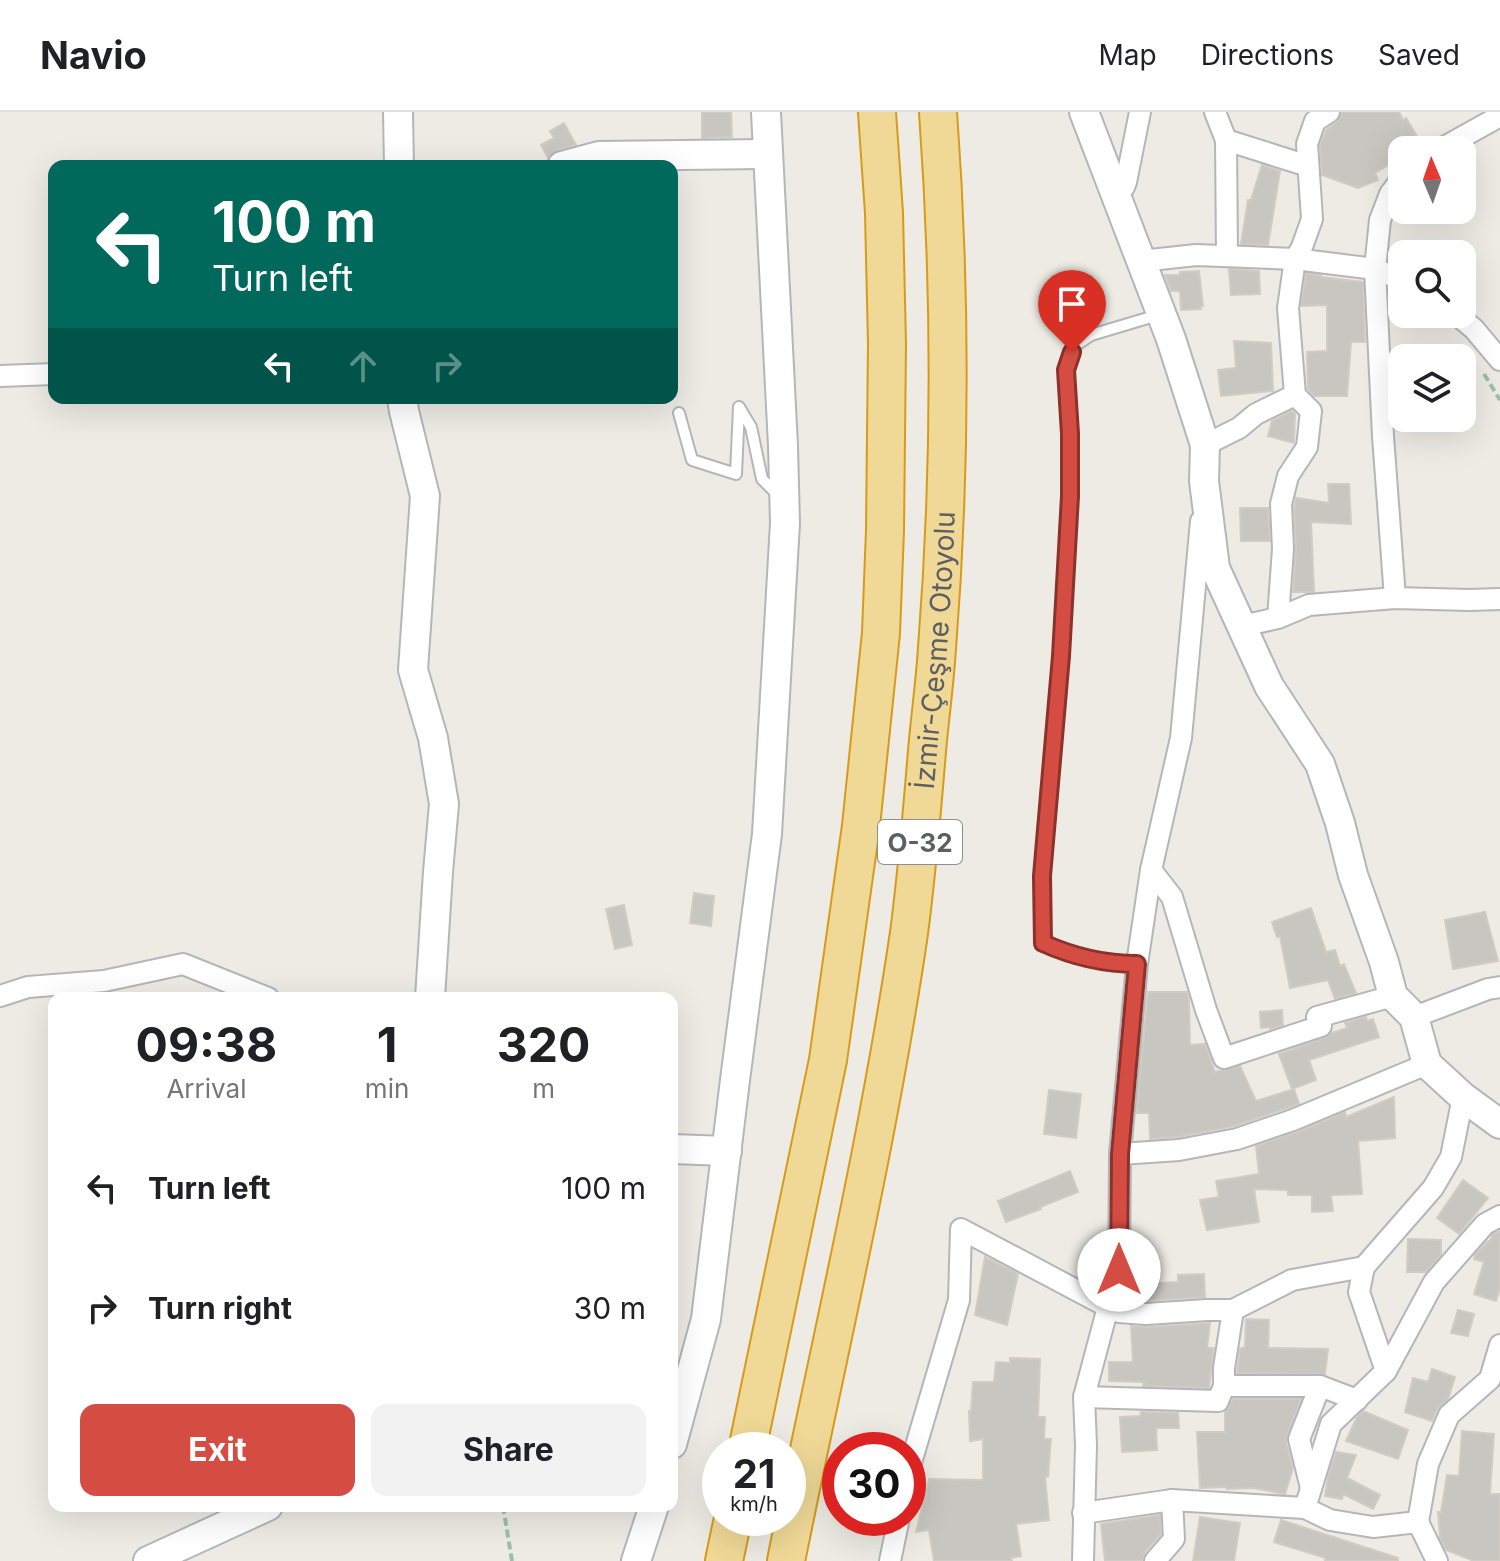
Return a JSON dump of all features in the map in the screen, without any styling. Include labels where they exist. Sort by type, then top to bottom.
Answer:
[{"type":"highway","name":"İzmir-Çeşme Otoyolu","points":[[751,1432],[828,1060],[861,826],[879,647],[885,515],[887,344],[884,213],[877,112]]},
{"type":"highway","name":"İzmir-Çeşme Otoyolu","points":[[786,1561],[886,1073],[920,845],[937,648],[947,441],[945,211],[938,112]]},
{"type":"highway","points":[[724,1561],[729,1536]]},
{"type":"street","points":[[398,112],[399,160]]},
{"type":"street","points":[[678,1422],[706,1319],[767,834],[784,501],[766,112]]},
{"type":"street","points":[[1083,1561],[1084,1397],[1108,1307],[1100,1292],[1119,1270],[1120,1154],[1137,964],[1151,870],[1181,738],[1205,445],[1162,314],[1084,112]]},
{"type":"street","points":[[1115,193],[1126,182],[1140,112]]},
{"type":"street","points":[[1215,112],[1226,140],[1227,256]]},
{"type":"street","points":[[1278,618],[1283,549],[1281,504],[1288,476],[1307,447],[1311,411],[1295,395],[1288,308],[1295,259],[1312,219],[1307,144],[1315,121],[1329,112]]},
{"type":"street","points":[[1464,136],[1500,116]]},
{"type":"street","points":[[1226,140],[1308,166]]},
{"type":"street","points":[[584,160],[599,156],[768,154]]},
{"type":"street","points":[[1388,199],[1380,220],[1375,269],[1395,598]]},
{"type":"street","points":[[1141,261],[1196,255],[1295,259],[1375,269],[1388,274]]},
{"type":"street","points":[[1473,328],[1500,360]]},
{"type":"street","points":[[0,376],[48,374]]},
{"type":"street","points":[[1205,445],[1295,395]]},
{"type":"street","points":[[403,404],[425,496],[413,670],[433,738],[444,804],[430,992]]},
{"type":"street","points":[[1204,481],[1215,568],[1269,686],[1320,764],[1393,996],[1414,1017],[1427,1064],[1463,1097],[1500,1124]]},
{"type":"street","points":[[1242,626],[1278,618],[1309,605],[1395,598],[1500,599]]},
{"type":"street","points":[[1151,870],[1172,897],[1224,1058],[1321,1026],[1317,1017],[1393,996]]},
{"type":"street","points":[[0,996],[28,987],[104,981],[183,964],[253,992]]},
{"type":"street","points":[[1414,1017],[1500,987]]},
{"type":"street","points":[[1120,1154],[1179,1150],[1237,1139],[1293,1120],[1427,1064]]},
{"type":"street","points":[[1386,1371],[1359,1292],[1364,1267],[1433,1188],[1451,1157],[1463,1097]]},
{"type":"street","points":[[678,1149],[727,1151]]},
{"type":"street","points":[[1305,1508],[1331,1424],[1386,1371],[1434,1282],[1485,1224],[1500,1216]]},
{"type":"street","points":[[920,1432],[959,1300],[961,1229],[1119,1312],[1146,1314],[1233,1310],[1292,1280],[1364,1267]]},
{"type":"street","points":[[1084,1397],[1218,1401],[1224,1386],[1233,1310]]},
{"type":"street","points":[[1437,1561],[1418,1522],[1428,1464],[1449,1415],[1490,1379],[1500,1345]]},
{"type":"street","points":[[1224,1386],[1320,1386],[1357,1400]]},
{"type":"street","points":[[1311,1488],[1299,1439],[1320,1386]]},
{"type":"street","points":[[1083,1513],[1172,1500],[1305,1508],[1330,1520],[1373,1527],[1418,1522]]},
{"type":"street","points":[[1155,1561],[1174,1539],[1172,1500]]},
{"type":"street","points":[[148,1561],[255,1512]]},
{"type":"street","points":[[636,1561],[652,1512]]},
{"type":"street","points":[[890,1561],[895,1536]]},
{"type":"lane","points":[[1137,964],[1091,960],[1043,943],[1042,876],[1061,656],[1070,496],[1066,370],[1072,352],[1081,340],[1162,314]]},
{"type":"lane","points":[[679,413],[692,460],[736,474],[739,407],[751,427],[762,479],[784,501]]},
{"type":"path","points":[[504,1512],[512,1561]]},
{"type":"building","points":[[702,112],[731,112],[732,137],[702,138]]},
{"type":"building","points":[[1342,112],[1399,112],[1417,136],[1388,136],[1388,165],[1375,173],[1378,180],[1358,188],[1322,175],[1320,146],[1326,130],[1337,122]]},
{"type":"building","points":[[564,123],[576,145],[557,150],[548,158],[541,145],[554,138],[550,131]]},
{"type":"building","points":[[1262,165],[1280,171],[1268,245],[1241,244],[1248,200],[1251,200]]},
{"type":"building","points":[[1229,269],[1259,271],[1260,294],[1231,295]]},
{"type":"building","points":[[1199,271],[1203,306],[1200,306],[1201,309],[1181,310],[1180,291],[1171,291],[1165,275]]},
{"type":"building","points":[[1306,273],[1363,282],[1365,342],[1351,342],[1347,396],[1314,396],[1308,389],[1307,352],[1327,351],[1327,305],[1301,306]]},
{"type":"building","points":[[1234,341],[1271,343],[1273,391],[1221,396],[1218,370],[1236,368]]},
{"type":"building","points":[[1292,411],[1295,414],[1294,443],[1268,436],[1272,421]]},
{"type":"building","points":[[1328,484],[1349,484],[1351,524],[1311,522],[1314,592],[1293,592],[1296,498],[1329,503]]},
{"type":"building","points":[[1240,508],[1268,508],[1270,541],[1241,541]]},
{"type":"building","points":[[694,893],[714,896],[711,926],[690,923]]},
{"type":"building","points":[[624,905],[632,945],[615,949],[606,909]]},
{"type":"building","points":[[1311,908],[1326,952],[1335,950],[1340,966],[1344,964],[1356,993],[1335,999],[1328,980],[1290,988],[1280,936],[1277,937],[1272,922]]},
{"type":"building","points":[[1485,912],[1498,961],[1453,969],[1445,920]]},
{"type":"building","points":[[1148,992],[1187,992],[1190,1045],[1205,1044],[1215,1072],[1240,1066],[1256,1101],[1294,1089],[1299,1104],[1234,1126],[1150,1139],[1149,1113],[1137,1113]]},
{"type":"building","points":[[1282,1010],[1283,1025],[1261,1028],[1260,1012]]},
{"type":"building","points":[[1366,1017],[1367,1021],[1373,1019],[1379,1037],[1309,1060],[1316,1080],[1292,1089],[1279,1054],[1325,1038],[1347,1028],[1345,1023]]},
{"type":"building","points":[[1049,1090],[1081,1094],[1076,1138],[1044,1134]]},
{"type":"building","points":[[1394,1097],[1395,1138],[1358,1141],[1362,1194],[1331,1195],[1333,1211],[1312,1212],[1312,1195],[1288,1195],[1288,1190],[1254,1189],[1259,1222],[1207,1230],[1200,1200],[1219,1197],[1216,1181],[1259,1174],[1256,1146],[1345,1112],[1346,1117]]},
{"type":"building","points":[[1070,1171],[1078,1192],[1006,1222],[998,1201]]},
{"type":"building","points":[[1463,1180],[1488,1198],[1459,1234],[1437,1218]]},
{"type":"building","points":[[1500,1231],[1500,1287],[1496,1301],[1474,1294],[1484,1262],[1474,1259],[1493,1234]]},
{"type":"building","points":[[1408,1239],[1441,1240],[1441,1255],[1426,1272],[1407,1272]]},
{"type":"building","points":[[985,1257],[1018,1274],[1007,1325],[975,1315]]},
{"type":"building","points":[[1204,1274],[1205,1297],[1141,1301],[1140,1284],[1178,1282],[1178,1275]]},
{"type":"building","points":[[1458,1310],[1474,1314],[1468,1336],[1451,1333]]},
{"type":"building","points":[[1246,1319],[1269,1320],[1268,1348],[1328,1349],[1325,1374],[1237,1373],[1240,1349],[1245,1347]]},
{"type":"building","points":[[1210,1323],[1207,1348],[1214,1348],[1209,1388],[1143,1386],[1144,1382],[1109,1381],[1109,1362],[1133,1362],[1131,1326]]},
{"type":"building","points":[[1010,1358],[1040,1359],[1038,1417],[1045,1417],[1044,1439],[1051,1439],[1048,1477],[1045,1477],[1049,1520],[1016,1524],[1021,1556],[1011,1558],[1012,1561],[934,1561],[929,1530],[926,1530],[929,1479],[983,1480],[983,1439],[970,1441],[969,1411],[973,1382],[994,1382],[996,1362],[1010,1363]]},
{"type":"building","points":[[1432,1369],[1455,1377],[1448,1399],[1437,1409],[1432,1421],[1405,1412],[1413,1378],[1428,1382]]},
{"type":"building","points":[[1233,1399],[1301,1399],[1287,1435],[1293,1468],[1285,1494],[1253,1488],[1200,1488],[1197,1432],[1225,1432],[1225,1412]]},
{"type":"building","points":[[1363,1411],[1408,1430],[1398,1459],[1346,1441]]},
{"type":"building","points":[[1141,1412],[1178,1413],[1179,1428],[1156,1428],[1157,1450],[1122,1452],[1120,1417],[1140,1416]]},
{"type":"building","points":[[1462,1431],[1494,1434],[1490,1494],[1500,1494],[1500,1561],[1474,1561],[1446,1550],[1440,1538],[1438,1512],[1441,1512],[1447,1475],[1459,1476]]},
{"type":"building","points":[[1336,1452],[1356,1455],[1347,1478],[1380,1495],[1373,1509],[1343,1494],[1342,1499],[1325,1496]]},
{"type":"building","points":[[1160,1515],[1161,1534],[1145,1552],[1142,1561],[1105,1561],[1101,1524]]},
{"type":"building","points":[[1200,1517],[1240,1523],[1234,1561],[1193,1561]]},
{"type":"building","points":[[1281,1520],[1398,1558],[1398,1561],[1325,1561],[1326,1558],[1274,1542]]},
{"type":"route","points":[[1072,352],[1066,370],[1070,496],[1061,656],[1042,876],[1043,943],[1082,958],[1137,964],[1120,1154],[1119,1270]]}]
